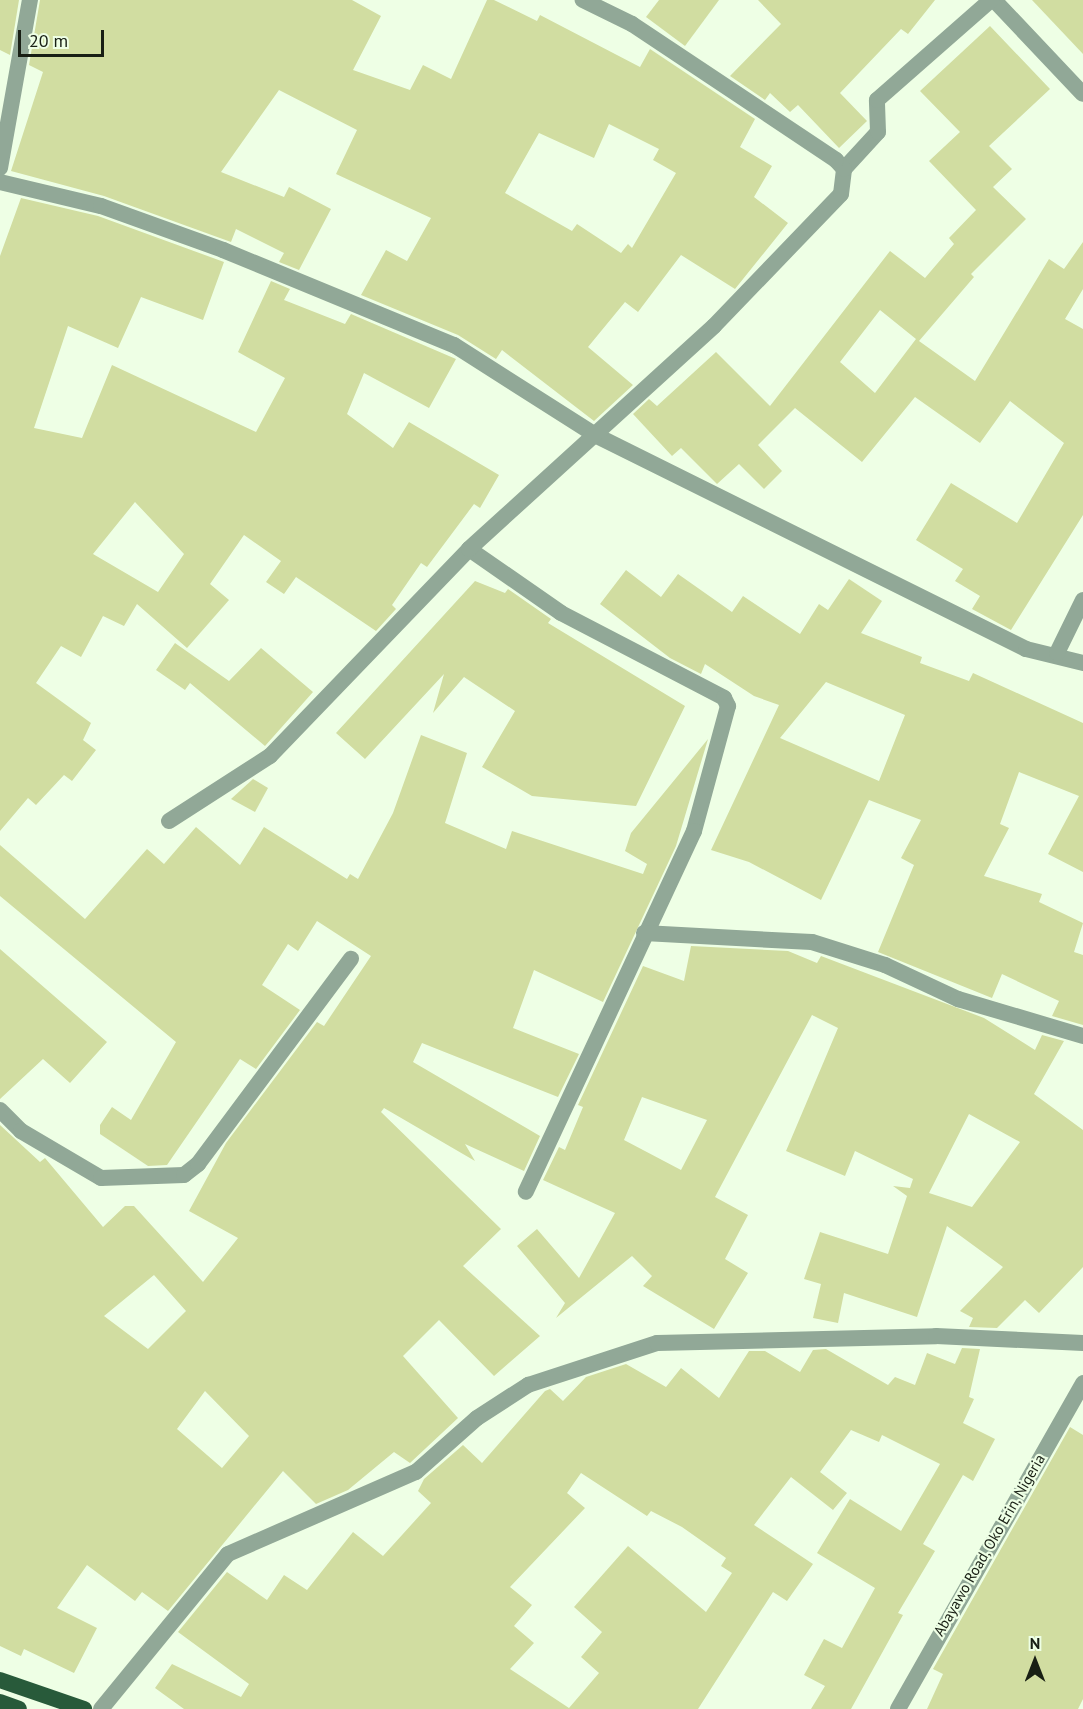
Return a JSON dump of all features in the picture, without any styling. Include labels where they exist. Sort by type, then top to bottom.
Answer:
[{"type":"highway","points":[[0,1680],[84,1709]]},
{"type":"highway","points":[[0,1702],[19,1709]]},
{"type":"street","points":[[0,168],[30,0]]},
{"type":"street","points":[[582,0],[632,24],[844,170]]},
{"type":"street","points":[[169,821],[270,756],[469,549],[597,436],[714,326],[841,194],[844,170],[878,132],[877,100],[993,0],[1083,94]]},
{"type":"street","points":[[0,182],[101,206],[212,246],[454,345],[597,436],[1026,649],[1057,653],[1083,663]]},
{"type":"street","points":[[469,549],[600,636],[724,698],[728,706],[694,831],[526,1192]]},
{"type":"street","points":[[1057,653],[1083,600]]},
{"type":"street","points":[[645,933],[812,942],[885,965],[958,999],[1083,1036]]},
{"type":"street","points":[[0,1110],[21,1131],[101,1178],[184,1175],[209,1149],[351,959]]},
{"type":"street","points":[[101,1709],[228,1554],[416,1472],[477,1418],[528,1385],[657,1343],[936,1336],[1083,1343]]},
{"type":"street","name":"Abayawo Road, Oko Erin, Nigeria","points":[[898,1709],[1083,1383]]},
{"type":"building","points":[[0,0],[19,0],[10,55],[0,50]]},
{"type":"building","points":[[40,0],[352,0],[381,16],[353,70],[410,90],[423,65],[451,79],[487,0],[494,0],[537,21],[540,15],[640,67],[650,49],[755,119],[740,147],[772,166],[754,197],[788,223],[735,289],[681,255],[638,312],[625,302],[588,347],[633,385],[594,421],[502,350],[496,359],[458,335],[361,295],[386,250],[407,261],[431,218],[336,174],[357,130],[279,90],[221,172],[284,197],[289,187],[331,209],[299,270],[279,262],[284,253],[236,229],[231,242],[104,196],[11,171],[43,72],[29,65]],"holes":[[[609,124],[659,149],[653,160],[676,173],[632,248],[628,244],[621,253],[577,224],[572,231],[505,193],[539,133],[594,158]]]},
{"type":"building","points":[[659,0],[719,0],[685,46],[646,17]]},
{"type":"building","points":[[758,0],[935,0],[908,34],[901,29],[840,93],[867,121],[839,148],[798,105],[790,112],[770,93],[765,100],[730,76],[781,24]]},
{"type":"building","points":[[1032,0],[1083,0],[1083,54]]},
{"type":"building","points":[[990,26],[1050,89],[989,146],[1012,169],[993,187],[1026,219],[971,274],[974,277],[919,341],[975,381],[1049,259],[1064,269],[1083,242],[1083,289],[1065,319],[1083,329],[1083,515],[1011,630],[972,609],[980,596],[955,581],[963,569],[916,540],[951,483],[1017,523],[1064,443],[1010,401],[980,443],[915,397],[862,462],[795,408],[758,445],[782,471],[764,489],[739,464],[717,484],[681,448],[672,456],[633,414],[649,399],[657,406],[716,352],[770,406],[890,251],[925,278],[954,244],[949,238],[976,210],[929,161],[960,132],[920,91]],"holes":[[[880,310],[916,339],[875,393],[840,362]]]},
{"type":"building","points":[[21,198],[98,216],[224,262],[203,320],[141,297],[118,348],[68,326],[34,428],[82,438],[112,365],[256,432],[285,378],[238,352],[271,281],[290,289],[284,300],[345,324],[351,314],[456,359],[429,408],[364,373],[347,414],[393,448],[409,422],[499,475],[480,508],[474,504],[427,567],[421,563],[392,605],[396,609],[376,631],[296,577],[284,594],[266,582],[281,561],[244,535],[210,584],[229,600],[187,648],[137,604],[124,626],[103,616],[81,657],[61,646],[36,683],[91,723],[83,740],[96,750],[72,781],[64,775],[36,805],[28,798],[0,831],[0,256]],"holes":[[[135,502],[184,554],[158,592],[93,554]]]},
{"type":"building","points":[[626,570],[661,597],[678,574],[732,612],[743,596],[800,634],[819,604],[828,610],[849,579],[882,601],[861,633],[922,657],[920,663],[969,681],[973,673],[1083,723],[1083,872],[1048,854],[1079,796],[1019,772],[1000,824],[1009,828],[984,876],[1042,894],[1039,902],[1083,923],[1074,952],[1083,955],[1083,1025],[1052,1016],[1059,1001],[1002,974],[992,998],[878,952],[914,865],[901,858],[921,820],[869,800],[821,900],[749,862],[711,850],[779,705],[754,696],[705,664],[701,674],[670,658],[600,604]],"holes":[[[826,682],[905,715],[879,781],[780,738]]]},
{"type":"building","points":[[475,581],[505,593],[508,589],[551,619],[548,623],[685,706],[636,806],[532,796],[482,767],[515,711],[464,677],[433,713],[444,674],[365,759],[336,733]]},
{"type":"building","points":[[175,643],[229,681],[261,648],[313,692],[265,746],[190,683],[185,690],[156,670]]},
{"type":"building","points":[[421,735],[467,753],[445,823],[506,849],[512,831],[643,874],[647,864],[625,851],[631,833],[708,739],[676,846],[603,1002],[534,970],[513,1028],[579,1054],[558,1097],[422,1043],[413,1062],[540,1136],[524,1171],[465,1144],[475,1161],[384,1108],[381,1112],[501,1229],[463,1266],[540,1336],[494,1376],[439,1320],[403,1356],[458,1418],[410,1463],[394,1452],[348,1490],[316,1504],[283,1471],[168,1611],[142,1592],[135,1601],[87,1565],[57,1608],[97,1628],[74,1673],[24,1649],[21,1656],[0,1646],[0,1125],[40,1162],[45,1158],[103,1227],[125,1206],[134,1206],[203,1282],[238,1238],[189,1211],[226,1143],[317,1022],[324,1026],[371,956],[317,921],[298,951],[288,944],[262,985],[300,1010],[256,1069],[240,1059],[167,1165],[148,1166],[100,1134],[100,1125],[112,1107],[131,1120],[176,1042],[0,896],[0,845],[85,919],[147,849],[164,864],[196,827],[240,865],[264,827],[347,879],[350,874],[358,879],[393,813]],"holes":[[[154,1275],[186,1311],[148,1349],[104,1316]],[[205,1391],[249,1436],[222,1468],[177,1429]]]},
{"type":"building","points":[[253,779],[268,788],[255,812],[231,799]]},
{"type":"building","points":[[691,946],[788,951],[817,963],[821,956],[984,1018],[1035,1050],[1042,1035],[1064,1041],[1034,1094],[1083,1130],[1083,1267],[1039,1313],[1025,1300],[997,1328],[969,1327],[973,1318],[960,1311],[1003,1267],[947,1226],[917,1317],[844,1293],[838,1323],[813,1318],[821,1284],[804,1279],[820,1232],[888,1254],[907,1196],[893,1186],[910,1188],[913,1179],[855,1151],[845,1176],[786,1151],[838,1028],[812,1015],[715,1197],[748,1215],[725,1259],[748,1273],[714,1329],[643,1286],[652,1276],[632,1256],[556,1318],[565,1303],[517,1246],[537,1229],[579,1278],[615,1213],[543,1180],[559,1147],[565,1150],[583,1107],[578,1105],[643,966],[684,981]],"holes":[[[642,1097],[707,1120],[681,1170],[624,1140]],[[969,1114],[1020,1142],[972,1207],[929,1193]]]},
{"type":"building","points":[[0,949],[107,1042],[70,1083],[43,1059],[0,1099]]},
{"type":"building","points":[[962,1348],[980,1349],[969,1397],[974,1399],[963,1423],[995,1439],[973,1481],[963,1475],[923,1544],[935,1551],[898,1613],[903,1615],[851,1709],[811,1709],[825,1686],[804,1675],[824,1639],[842,1648],[875,1588],[817,1553],[850,1499],[901,1531],[940,1464],[882,1435],[879,1442],[851,1430],[820,1472],[847,1493],[833,1510],[791,1477],[754,1525],[813,1564],[787,1601],[773,1592],[698,1709],[184,1709],[155,1688],[172,1664],[241,1697],[249,1684],[178,1632],[227,1572],[267,1600],[284,1575],[307,1590],[353,1532],[383,1556],[431,1503],[418,1491],[424,1479],[463,1445],[482,1463],[545,1391],[550,1389],[563,1401],[586,1377],[626,1364],[666,1387],[681,1368],[719,1398],[749,1351],[765,1351],[800,1372],[813,1350],[826,1349],[888,1385],[895,1377],[915,1385],[927,1353],[955,1364]],"holes":[[[581,1473],[647,1516],[651,1511],[682,1527],[726,1558],[721,1566],[732,1573],[706,1612],[628,1546],[574,1607],[602,1632],[581,1657],[599,1673],[569,1708],[510,1669],[534,1643],[514,1626],[532,1605],[510,1587],[585,1508],[567,1493]]]},
{"type":"building","points":[[1070,1427],[1083,1435],[1083,1699],[1078,1709],[927,1709],[943,1674],[933,1669]]}]
